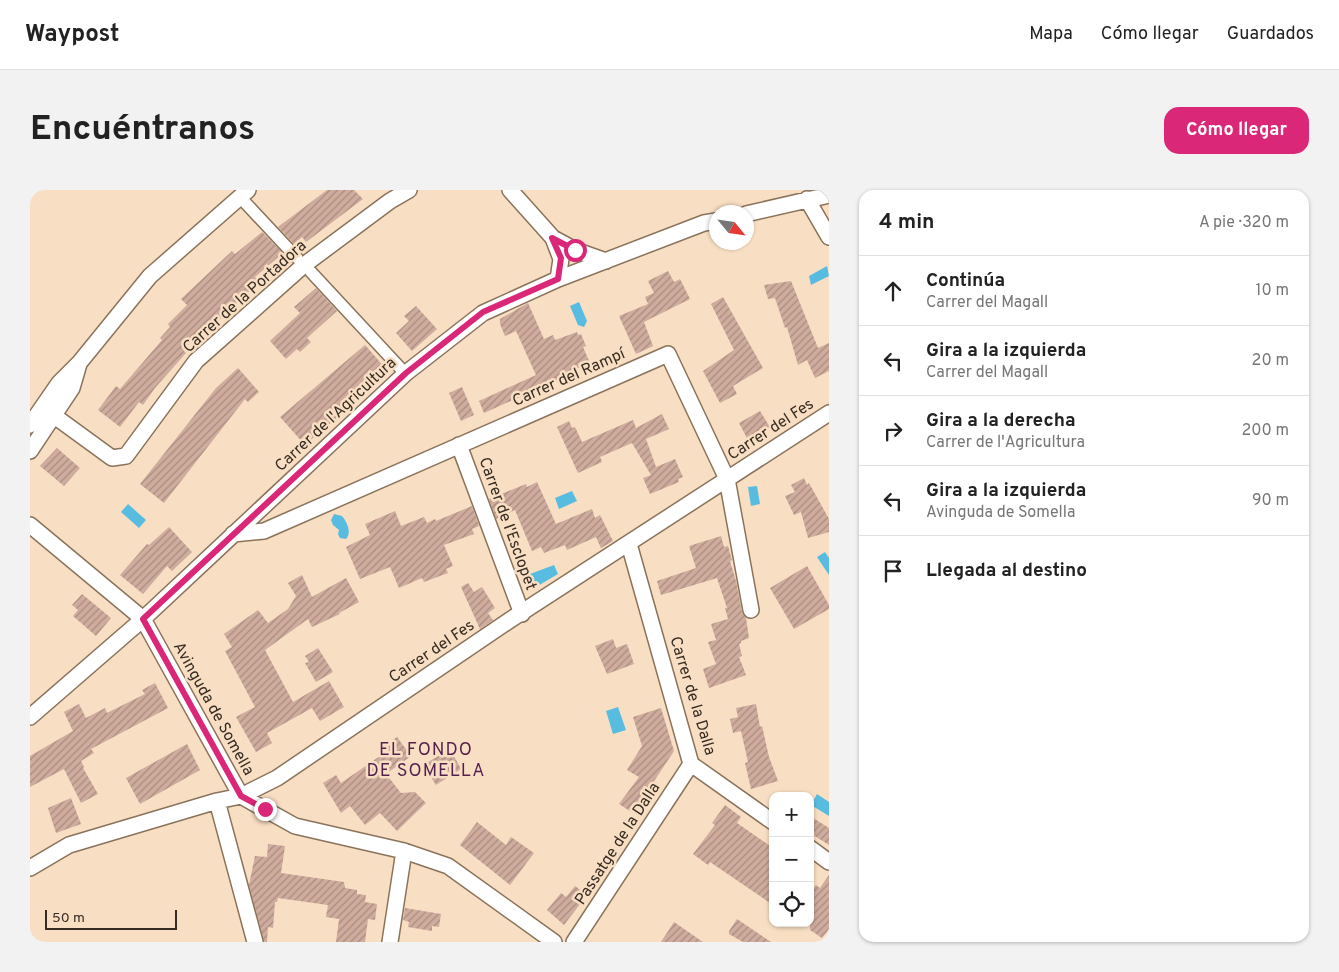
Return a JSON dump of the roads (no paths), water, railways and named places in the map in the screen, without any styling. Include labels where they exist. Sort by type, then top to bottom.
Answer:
[{"type":"street","name":"Carrer de la Portadora","points":[[53,414],[112,458],[126,456],[196,361],[304,265],[390,201],[409,190]]},
{"type":"street","points":[[510,190],[552,238],[561,258],[558,279]]},
{"type":"street","points":[[30,425],[59,383],[80,362],[150,276],[244,193],[297,258]]},
{"type":"street","points":[[754,212],[829,195]]},
{"type":"street","points":[[808,199],[829,238]]},
{"type":"street","name":"Carrer de l'Agricultura","points":[[30,717],[143,619],[406,373],[483,312],[558,279],[709,222]]},
{"type":"street","points":[[552,238],[575,250],[606,261]]},
{"type":"street","points":[[311,272],[402,370]]},
{"type":"street","name":"Carrer del Rampí","points":[[233,534],[264,531],[668,354],[727,479],[751,610]]},
{"type":"street","points":[[30,451],[72,388],[80,362]]},
{"type":"street","name":"Carrer del Fes","points":[[30,868],[69,844],[217,801],[241,796],[277,778],[522,614],[829,413]]},
{"type":"street","name":"Carrer de l'Esclopet","points":[[459,445],[522,614]]},
{"type":"street","name":"Avinguda de Somella","points":[[30,525],[143,619],[241,796],[294,826],[404,851],[448,866],[554,942]]},
{"type":"street","name":"Carrer de la Dalla","points":[[629,544],[691,764],[769,819]]},
{"type":"street","name":"Passatge de la Dalla","points":[[574,942],[691,764]]},
{"type":"street","points":[[217,801],[255,942]]},
{"type":"street","points":[[390,942],[404,851]]},
{"type":"street","points":[[814,851],[829,862]]},
{"type":"water","points":[[827,266],[829,276],[811,285],[809,276]]},
{"type":"water","points":[[579,302],[587,321],[584,327],[578,325],[570,306]]},
{"type":"water","points":[[757,486],[760,504],[751,506],[748,487]]},
{"type":"water","points":[[572,491],[577,501],[559,509],[555,498]]},
{"type":"water","points":[[128,504],[146,520],[139,528],[121,512]]},
{"type":"water","points":[[334,514],[342,516],[347,524],[349,533],[346,539],[340,538],[339,530],[333,525],[331,520]]},
{"type":"water","points":[[825,552],[829,558],[829,575],[817,557]]},
{"type":"water","points":[[554,565],[558,574],[536,587],[530,574]]},
{"type":"water","points":[[618,707],[626,730],[613,734],[606,711]]},
{"type":"water","points":[[817,794],[829,802],[829,816],[814,807],[814,800]]},
{"type":"district","name":"EL FONDO DE SOMELLA","points":[[426,760]]}]
